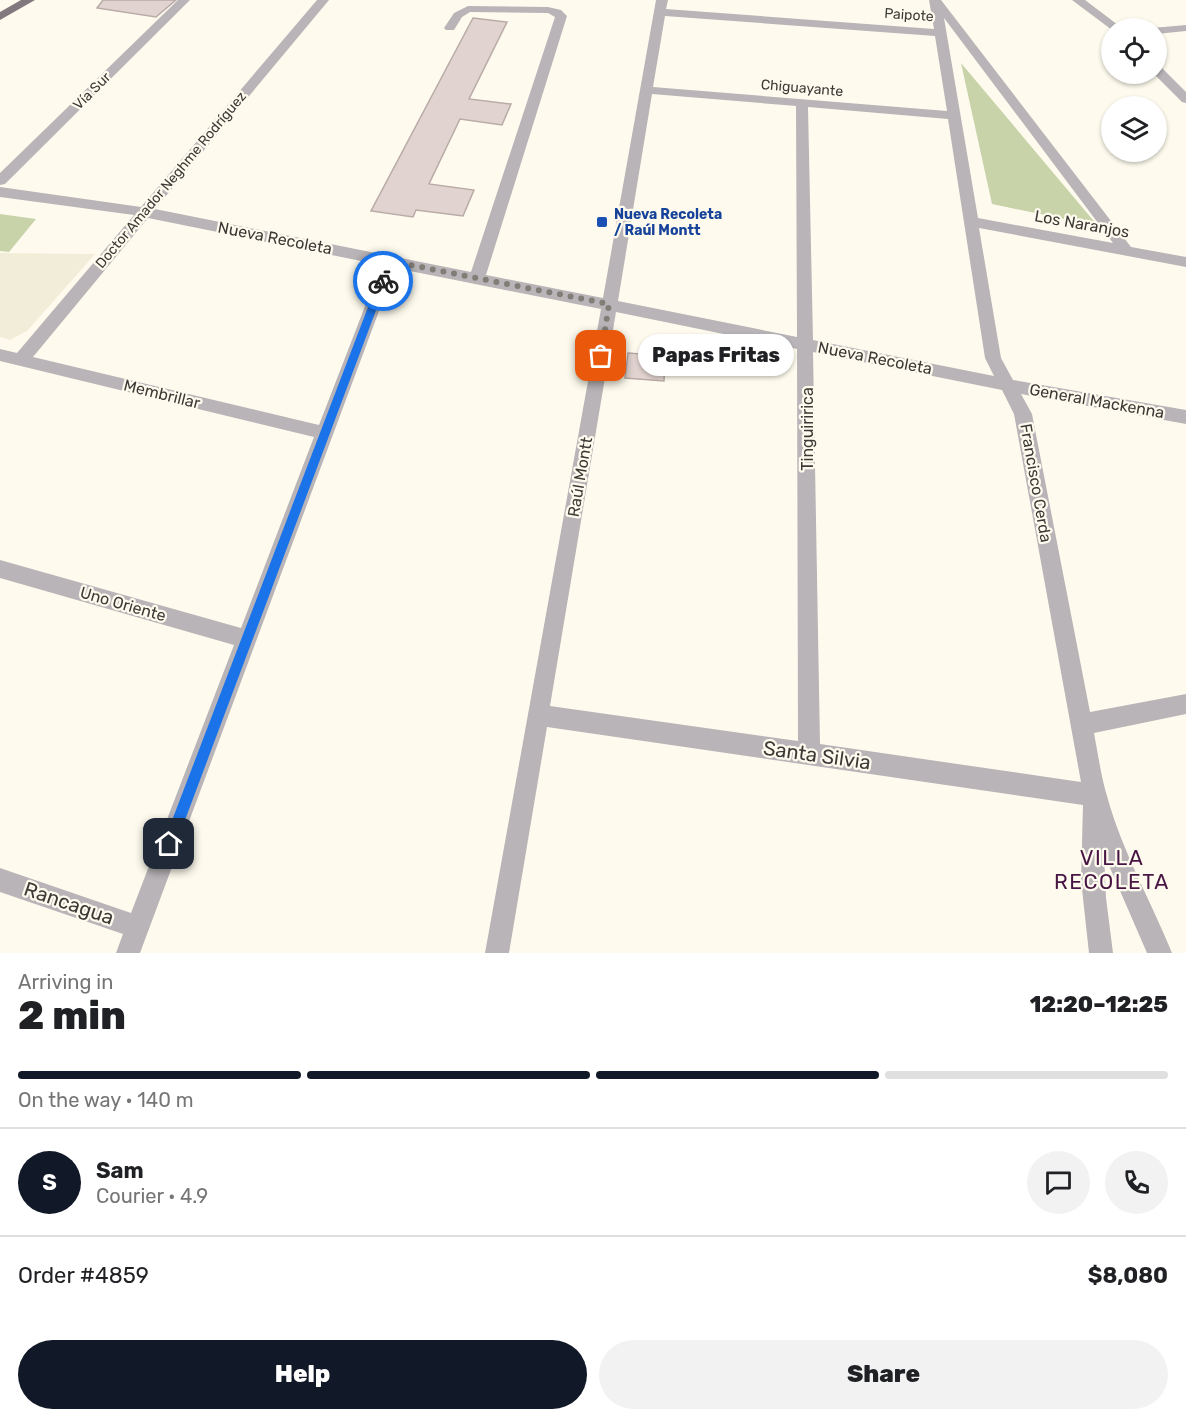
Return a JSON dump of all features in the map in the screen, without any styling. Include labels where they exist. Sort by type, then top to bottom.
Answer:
[{"type":"main road","points":[[0,15],[13,0]]},
{"type":"main road","points":[[0,15],[29,0]]},
{"type":"street","name":"Vía Sur","points":[[0,181],[184,0]]},
{"type":"street","name":"Doctor Amador Neghme Rodríguez","points":[[21,360],[323,0]]},
{"type":"street","name":"Francisco Cerda","points":[[935,0],[993,358],[1023,414],[1095,795],[1110,843],[1131,896],[1160,953]]},
{"type":"street","name":"Francisco Cerda","points":[[935,0],[1126,250]]},
{"type":"street","points":[[1078,0],[1102,18]]},
{"type":"street","name":"Paipote","points":[[661,6],[941,33]]},
{"type":"street","name":"Raúl Montt","points":[[497,953],[661,6]]},
{"type":"street","points":[[450,28],[461,13],[473,9],[553,10],[561,16],[477,278]]},
{"type":"street","points":[[1167,30],[1186,28]]},
{"type":"street","points":[[1167,80],[1186,99]]},
{"type":"street","name":"Chiguayante","points":[[647,90],[955,116]]},
{"type":"street","name":"Tinguiririca","points":[[802,103],[809,754]]},
{"type":"street","name":"Nueva Recoleta","points":[[0,192],[144,212],[1007,385]]},
{"type":"street","name":"Los Naranjos","points":[[971,222],[1186,262]]},
{"type":"street","points":[[128,953],[390,261]]},
{"type":"street","name":"Membrillar","points":[[0,355],[325,433]]},
{"type":"street","name":"General Mackenna","points":[[1007,385],[1186,417]]},
{"type":"street","name":"Uno Oriente","points":[[0,569],[247,639]]},
{"type":"street","points":[[1080,725],[1186,704]]},
{"type":"street","name":"Santa Silvia","points":[[539,715],[1095,795]]},
{"type":"street","name":"Francisco Cerda","points":[[1095,795],[1090,849],[1093,908],[1101,953]]},
{"type":"street","name":"Rancagua","points":[[0,879],[138,927]]},
{"type":"shaded area","points":[[0,253],[95,254],[27,331],[10,340],[0,337]]},
{"type":"green space","points":[[961,63],[1098,226],[992,204]]},
{"type":"green space","points":[[0,214],[36,219],[9,252],[0,251]]},
{"type":"building","points":[[103,0],[176,0],[156,17],[97,8]]},
{"type":"building","points":[[473,18],[507,22],[469,99],[511,104],[502,125],[460,119],[429,184],[474,190],[463,216],[416,210],[413,217],[371,211]]},
{"type":"building","points":[[628,353],[665,356],[664,381],[625,378]]},
{"type":"way so far","points":[[383,281],[390,261],[609,304],[601,356]]},
{"type":"place","name":"Nueva Recoleta / Raúl Montt","points":[[602,222]]},
{"type":"place","name":"Papas Fritas","points":[[601,356]]},
{"type":"district","name":"VILLA RECOLETA","points":[[1112,869]]},
{"type":"route","points":[[169,844],[383,281]]}]
